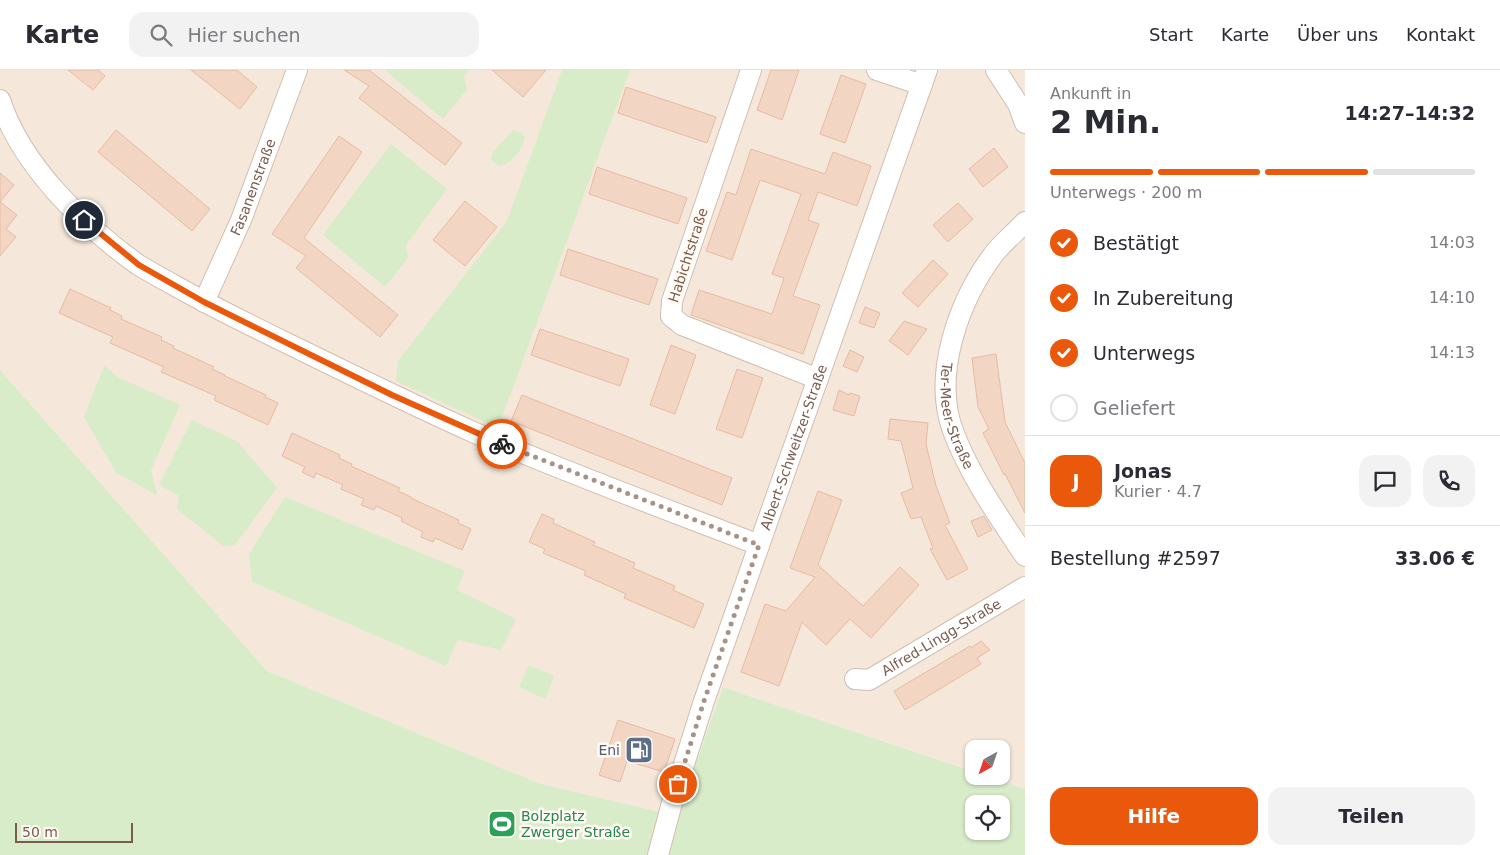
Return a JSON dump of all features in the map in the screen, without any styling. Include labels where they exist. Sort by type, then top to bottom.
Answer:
[{"type":"street","name":"Fasanenstraße","points":[[204,302],[241,220],[297,70]]},
{"type":"street","name":"Habichtstraße","points":[[751,70],[672,301],[671,316],[682,324],[818,379]]},
{"type":"street","points":[[877,70],[925,78]]},
{"type":"street","points":[[996,70],[1018,104],[1025,122]]},
{"type":"street","name":"Albert-Schweitzer-Straße","points":[[658,855],[673,799],[704,701],[925,78]]},
{"type":"street","points":[[0,100],[24,150],[73,210],[139,265],[204,302],[392,395],[477,434],[759,545]]},
{"type":"street","name":"Ter-Meer-Straße","points":[[1025,222],[994,254],[970,292],[955,330],[947,363],[946,397],[953,430],[968,461],[986,496],[1025,556]]},
{"type":"street","name":"Alfred-Lingg-Straße","points":[[855,678],[869,680],[1025,587]]},
{"type":"shaded area","points":[[0,70],[1025,70],[1025,789],[1010,784],[1010,740],[965,740],[965,769],[723,687],[677,816],[538,783],[267,671],[0,370]]},
{"type":"green space","points":[[385,70],[469,70],[464,77],[467,90],[443,119]]},
{"type":"green space","points":[[562,70],[630,70],[498,428],[396,381],[398,361],[507,221]]},
{"type":"green space","points":[[513,130],[521,132],[525,137],[524,142],[512,160],[498,166],[491,160],[492,153]]},
{"type":"green space","points":[[391,144],[447,189],[406,245],[408,258],[385,287],[323,235]]},
{"type":"green space","points":[[104,366],[118,377],[180,405],[151,470],[157,495],[116,473],[84,417]]},
{"type":"green space","points":[[0,370],[267,671],[538,783],[677,816],[723,687],[965,769],[965,785],[1010,784],[1025,789],[1025,855],[0,855]]},
{"type":"green space","points":[[192,420],[238,442],[277,488],[235,545],[223,546],[177,509],[179,496],[159,485]]},
{"type":"green space","points":[[285,497],[465,571],[457,590],[516,619],[501,650],[458,640],[446,666],[252,582],[249,554]]},
{"type":"green space","points":[[529,665],[554,676],[545,699],[519,687]]},
{"type":"building","points":[[68,70],[98,70],[105,76],[93,90]]},
{"type":"building","points":[[191,70],[237,70],[257,87],[240,109]]},
{"type":"building","points":[[344,70],[369,70],[462,143],[445,165],[359,98],[369,86]]},
{"type":"building","points":[[492,70],[546,70],[523,97]]},
{"type":"building","points":[[771,70],[799,70],[782,120],[757,110]]},
{"type":"building","points":[[841,75],[866,84],[845,143],[820,134]]},
{"type":"building","points":[[626,87],[716,117],[707,143],[618,113]]},
{"type":"building","points":[[116,130],[210,209],[192,231],[98,152]]},
{"type":"building","points":[[339,136],[362,152],[304,238],[398,315],[380,337],[296,268],[306,256],[272,234]]},
{"type":"building","points":[[994,148],[1008,167],[983,187],[969,169]]},
{"type":"building","points":[[751,149],[825,174],[833,152],[871,166],[857,206],[818,192],[808,220],[819,224],[793,296],[820,305],[803,354],[691,315],[699,290],[772,314],[784,278],[772,274],[801,194],[760,180],[732,260],[706,251],[727,192],[736,195]]},
{"type":"building","points":[[597,167],[687,198],[678,224],[589,194]]},
{"type":"building","points":[[0,173],[14,185],[0,202]]},
{"type":"building","points":[[465,201],[497,227],[465,266],[433,240]]},
{"type":"building","points":[[0,202],[17,215],[6,229],[16,237],[0,256]]},
{"type":"building","points":[[958,203],[973,219],[948,242],[933,225]]},
{"type":"building","points":[[568,249],[658,279],[649,305],[560,275]]},
{"type":"building","points":[[933,260],[948,274],[918,307],[902,293]]},
{"type":"building","points":[[70,289],[111,308],[110,310],[122,316],[121,319],[162,337],[161,340],[174,346],[173,348],[214,367],[212,369],[266,395],[265,397],[278,403],[268,425],[214,400],[216,396],[161,372],[164,367],[110,343],[113,337],[59,313]]},
{"type":"building","points":[[865,307],[880,313],[874,328],[859,323]]},
{"type":"building","points":[[904,321],[927,329],[908,355],[889,341]]},
{"type":"building","points":[[540,329],[629,359],[620,386],[531,355]]},
{"type":"building","points":[[671,345],[696,355],[675,414],[650,405]]},
{"type":"building","points":[[850,350],[864,357],[857,372],[843,366]]},
{"type":"building","points":[[996,354],[1005,422],[1025,463],[1025,513],[983,433],[989,429],[978,407],[972,358]]},
{"type":"building","points":[[737,369],[763,378],[742,438],[716,429]]},
{"type":"building","points":[[839,390],[849,395],[850,393],[860,396],[854,416],[833,410]]},
{"type":"building","points":[[522,395],[732,478],[722,505],[511,421]]},
{"type":"building","points":[[890,419],[928,423],[926,444],[936,486],[950,523],[945,525],[968,569],[947,580],[930,549],[933,548],[921,517],[911,519],[901,493],[913,488],[901,441],[888,439]]},
{"type":"building","points":[[292,433],[340,455],[339,458],[352,464],[351,466],[400,488],[398,491],[411,498],[459,520],[458,523],[471,529],[462,550],[435,538],[433,542],[421,537],[423,532],[401,521],[402,518],[376,506],[374,510],[361,505],[364,499],[341,489],[343,485],[316,473],[314,478],[302,472],[305,467],[282,456]]},
{"type":"building","points":[[818,491],[842,500],[818,565],[863,606],[900,567],[919,585],[871,638],[850,619],[826,645],[802,622],[779,686],[741,672],[765,604],[786,611],[815,577],[790,568]]},
{"type":"building","points":[[542,514],[554,519],[553,523],[595,542],[593,545],[635,563],[633,568],[675,586],[673,590],[704,604],[694,628],[624,598],[626,594],[584,575],[586,571],[543,553],[545,549],[529,542]]},
{"type":"building","points":[[984,516],[992,530],[978,537],[971,521]]},
{"type":"building","points":[[981,641],[990,650],[977,658],[981,664],[905,710],[894,691]]},
{"type":"building","name":"Eni","points":[[618,720],[675,739],[664,772],[627,761],[620,782],[599,775]]},
{"type":"way so far","points":[[502,444],[759,545],[704,701],[678,784]]},
{"type":"place","name":"Eni","points":[[639,750]]},
{"type":"place","name":"Bolzplatz Zwerger Straße","points":[[502,824]]},
{"type":"route","points":[[84,220],[139,265],[204,302],[392,395],[502,444]]}]
